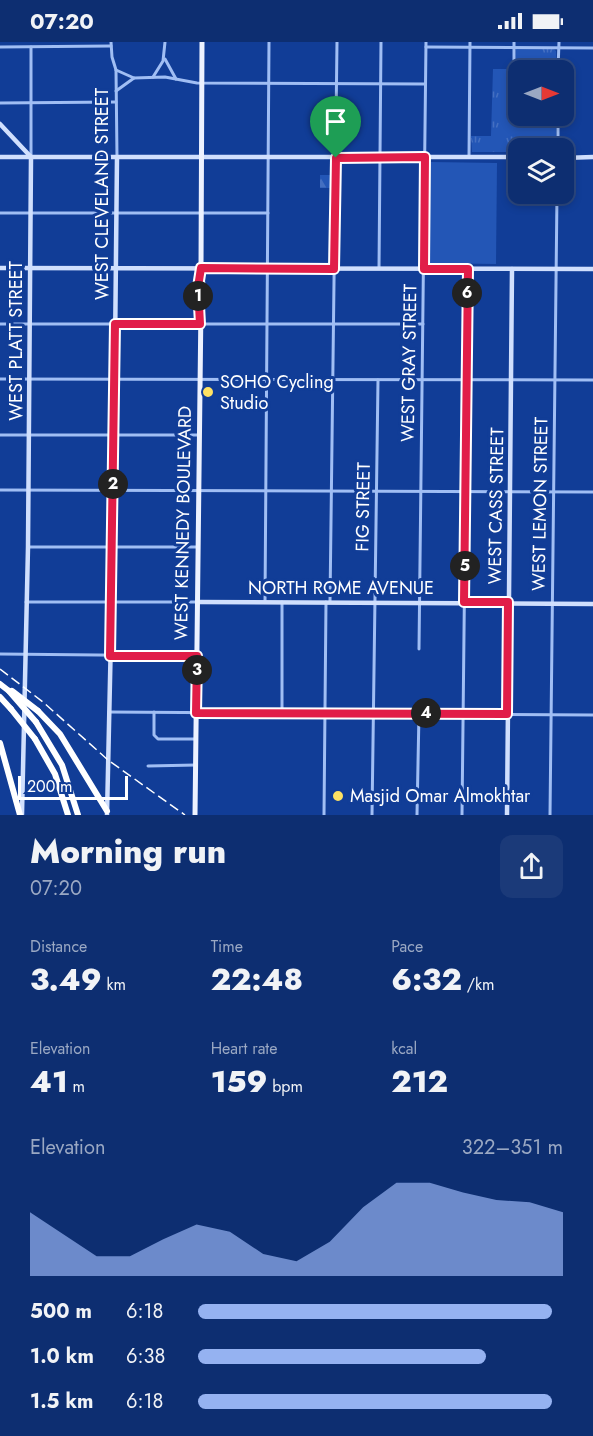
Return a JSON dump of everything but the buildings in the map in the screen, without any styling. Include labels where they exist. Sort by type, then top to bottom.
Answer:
[{"type":"highway","points":[[5,688],[38,711],[60,734],[107,813]]},
{"type":"highway","points":[[5,688],[36,722],[62,765],[78,815]]},
{"type":"highway","points":[[0,697],[35,739],[55,774],[68,815]]},
{"type":"highway","points":[[0,743],[21,815]]},
{"type":"main road","name":"WEST KENNEDY BOULEVARD","points":[[195,815],[202,42]]},
{"type":"main road","points":[[0,124],[31,157]]},
{"type":"main road","points":[[0,157],[508,157]]},
{"type":"main road","name":"WEST PLATT STREET","points":[[21,815],[28,547],[31,157]]},
{"type":"main road","name":"WEST CLEVELAND STREET","points":[[107,813],[113,546],[117,157]]},
{"type":"main road","points":[[574,158],[593,157]]},
{"type":"main road","points":[[0,268],[201,271],[593,269]]},
{"type":"main road","name":"WEST CASS STREET","points":[[507,815],[512,269]]},
{"type":"main road","name":"NORTH ROME AVENUE","points":[[197,602],[593,604]]},
{"type":"street","points":[[3,42],[2,47],[111,44]]},
{"type":"street","points":[[14,42],[14,47]]},
{"type":"street","points":[[55,42],[55,47]]},
{"type":"street","points":[[165,42],[165,58],[176,79]]},
{"type":"street","points":[[265,602],[269,42]]},
{"type":"street","points":[[324,815],[337,42]]},
{"type":"street","points":[[379,269],[381,42]]},
{"type":"street","name":"WEST GRAY STREET","points":[[419,649],[426,42]]},
{"type":"street","points":[[469,157],[470,42]]},
{"type":"street","points":[[514,42],[514,60]]},
{"type":"street","points":[[558,60],[559,42]]},
{"type":"street","name":"WEST CLEVELAND STREET","points":[[111,44],[116,70],[117,157]]},
{"type":"street","name":"WEST PLATT STREET","points":[[31,157],[32,47]]},
{"type":"street","points":[[426,47],[593,48]]},
{"type":"street","points":[[153,76],[165,58]]},
{"type":"street","points":[[116,70],[134,78]]},
{"type":"street","points":[[116,91],[134,78],[153,76],[202,83],[425,84]]},
{"type":"street","points":[[0,103],[116,102]]},
{"type":"street","name":"WEST LEMON STREET","points":[[550,815],[557,204]]},
{"type":"street","points":[[0,213],[268,213]]},
{"type":"street","points":[[462,815],[468,269]]},
{"type":"street","points":[[0,324],[423,324]]},
{"type":"street","points":[[0,380],[593,380]]},
{"type":"street","name":"FIG STREET","points":[[372,815],[378,380]]},
{"type":"street","points":[[0,435],[199,435]]},
{"type":"street","points":[[0,490],[593,492]]},
{"type":"street","points":[[28,547],[198,546]]},
{"type":"street","points":[[26,602],[197,602]]},
{"type":"street","points":[[282,602],[282,714]]},
{"type":"street","points":[[0,654],[197,656]]},
{"type":"street","points":[[109,712],[593,715]]},
{"type":"street","points":[[154,712],[154,735],[158,740],[196,739]]},
{"type":"street","points":[[417,815],[418,713]]},
{"type":"street","points":[[148,766],[196,765]]},
{"type":"green space","points":[[516,49],[554,49],[556,51],[556,60],[515,60]]},
{"type":"green space","points":[[493,69],[508,69],[508,126],[556,126],[556,138],[508,138],[508,152],[472,152],[471,136],[491,136]]},
{"type":"green space","points":[[431,162],[497,163],[496,264],[428,263],[428,164]]},
{"type":"green space","points":[[320,175],[331,175],[331,188],[320,188]]},
{"type":"railway","points":[[0,669],[43,702],[108,760],[185,815]]},
{"type":"place","name":"SOHO Cycling Studio","points":[[208,392]]},
{"type":"place","name":"Masjid Omar Almokhtar","points":[[338,796]]},
{"type":"route","points":[[425,157],[424,269],[468,269],[464,602],[508,602],[507,714],[196,713],[197,656],[110,656],[115,324],[200,324],[201,304],[198,297],[198,280],[201,268],[334,269],[336,158],[425,157]]}]
